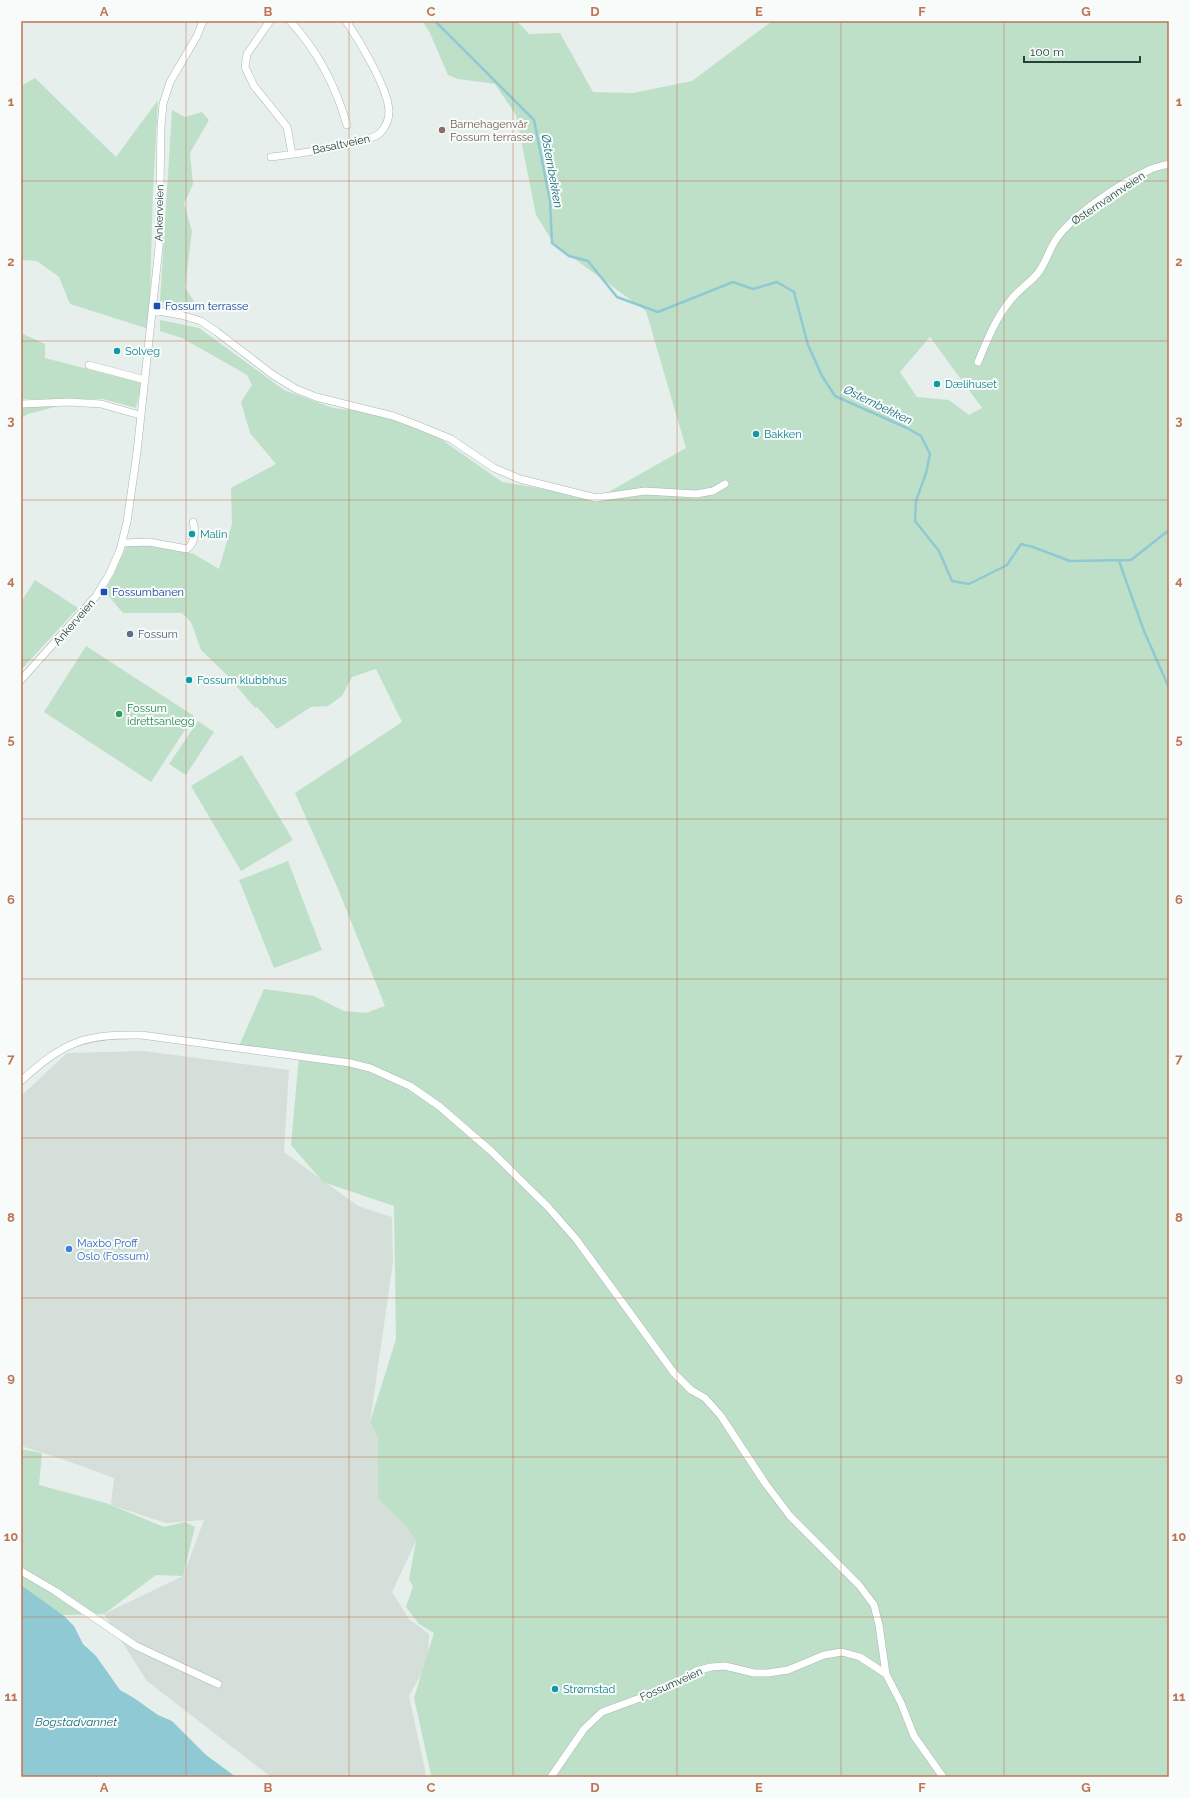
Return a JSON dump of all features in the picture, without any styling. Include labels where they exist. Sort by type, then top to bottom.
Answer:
[{"type":"street","name":"Ankerveien","points":[[21,680],[96,596],[110,574],[122,543],[127,522],[145,380],[159,247],[161,126],[163,104],[170,82],[197,36],[203,21]]},
{"type":"street","points":[[270,21],[247,54],[245,67],[254,86],[287,127],[292,154]]},
{"type":"street","points":[[290,21],[327,73],[340,101],[348,124]]},
{"type":"street","name":"Basaltveien","points":[[271,157],[368,140],[381,132],[387,123],[388,107],[380,83],[364,50],[346,21]]},
{"type":"street","name":"Østernvannveien","points":[[978,362],[1003,309],[1039,272],[1056,239],[1067,226],[1088,209],[1128,181],[1150,169],[1169,164]]},
{"type":"street","points":[[152,310],[182,315],[201,322],[217,332],[272,375],[300,391],[316,397],[393,416],[417,425],[455,441],[494,468],[520,479],[596,498],[645,491],[696,494],[713,490],[725,484]]},
{"type":"street","points":[[89,365],[145,380]]},
{"type":"street","points":[[21,404],[69,402],[101,404],[140,415]]},
{"type":"street","points":[[122,543],[148,542],[187,548],[191,546],[193,540],[195,528],[193,522]]},
{"type":"street","points":[[21,1081],[43,1061],[67,1046],[87,1038],[111,1034],[149,1036],[350,1063],[370,1068],[410,1086],[439,1106],[491,1151],[548,1207],[576,1239],[674,1373],[691,1390],[705,1398],[721,1416],[765,1483],[790,1516],[859,1585],[874,1605],[879,1625],[886,1674],[901,1703],[914,1736],[943,1777]]},
{"type":"street","points":[[21,1572],[55,1591],[136,1646],[218,1684]]},
{"type":"street","name":"Fossumveien","points":[[551,1777],[584,1729],[602,1712],[667,1688],[696,1671],[711,1667],[725,1666],[754,1673],[768,1673],[788,1670],[824,1655],[842,1652],[860,1657],[886,1674]]},
{"type":"shaded area","points":[[144,1051],[289,1070],[284,1152],[358,1206],[392,1217],[393,1262],[370,1422],[378,1438],[378,1499],[408,1529],[416,1541],[392,1592],[409,1619],[429,1634],[428,1662],[409,1696],[426,1774],[423,1777],[271,1777],[147,1681],[104,1614],[183,1576],[204,1520],[166,1523],[111,1505],[114,1478],[21,1446],[21,1096],[67,1053]]},
{"type":"green space","points":[[422,21],[517,21],[529,34],[560,33],[593,92],[633,93],[692,81],[772,21],[1169,21],[1169,1777],[434,1777],[431,1775],[414,1698],[434,1633],[419,1624],[406,1607],[413,1586],[409,1580],[416,1541],[408,1529],[378,1499],[378,1438],[370,1422],[396,1339],[394,1206],[323,1182],[291,1145],[299,1056],[239,1046],[264,989],[314,996],[344,1011],[366,1013],[385,1006],[338,889],[295,793],[402,722],[376,669],[352,677],[342,696],[328,706],[311,707],[277,729],[257,707],[255,708],[227,675],[201,650],[191,622],[182,613],[123,613],[105,592],[127,545],[152,544],[194,554],[219,569],[232,524],[231,488],[276,464],[250,433],[241,402],[252,385],[247,375],[182,338],[160,331],[160,320],[199,328],[284,390],[333,408],[382,414],[425,428],[502,482],[598,498],[686,448],[646,311],[554,244],[536,215],[516,115],[495,84],[458,79],[448,75],[429,31]],"holes":[[[930,337],[982,408],[969,415],[949,400],[917,397],[900,372]]]},
{"type":"green space","points":[[35,78],[116,157],[158,100],[153,190],[149,329],[70,304],[59,277],[37,261],[21,260],[21,86]]},
{"type":"green space","points":[[172,110],[185,117],[202,112],[209,120],[190,153],[193,184],[184,204],[192,231],[185,288],[194,301],[182,309],[160,301]]},
{"type":"green space","points":[[21,333],[45,344],[45,358],[142,383],[136,408],[103,399],[21,399]]},
{"type":"green space","points":[[62,405],[28,414],[21,418],[21,406]]},
{"type":"green space","points":[[35,580],[78,608],[21,670],[21,602]]},
{"type":"green space","name":"Fossum idrettsanlegg","points":[[86,646],[194,716],[151,782],[44,712]]},
{"type":"green space","points":[[198,721],[214,732],[186,775],[169,764]]},
{"type":"green space","points":[[242,755],[293,840],[241,871],[191,786]]},
{"type":"green space","points":[[288,861],[322,950],[274,968],[239,880]]},
{"type":"green space","points":[[21,1449],[42,1453],[39,1485],[106,1503],[164,1527],[185,1522],[195,1527],[183,1576],[156,1575],[104,1614],[63,1615],[21,1585]]},
{"type":"water","name":"Bogstadvannet","points":[[21,1585],[63,1615],[74,1626],[83,1644],[96,1656],[120,1690],[158,1715],[172,1721],[206,1755],[236,1777],[21,1777]]},
{"type":"waterway","name":"Østernbekken","points":[[435,21],[534,120],[550,201],[552,243],[569,256],[588,261],[617,297],[658,312],[733,282],[753,289],[777,282],[794,292],[808,345],[822,376],[835,396],[907,428],[921,436],[930,454],[926,473],[916,501],[915,521],[939,551],[952,581],[969,584],[1007,565],[1021,544],[1070,561],[1131,560],[1169,530]]},
{"type":"waterway","points":[[1119,561],[1144,631],[1169,688]]},
{"type":"place","name":"Barnehagenvår Fossum terrasse","points":[[442,130]]},
{"type":"place","name":"Fossum terrasse","points":[[157,306]]},
{"type":"place","name":"Solveg","points":[[117,351]]},
{"type":"place","name":"Dælihuset","points":[[937,384]]},
{"type":"place","name":"Bakken","points":[[756,434]]},
{"type":"place","name":"Malin","points":[[192,534]]},
{"type":"place","name":"Fossumbanen","points":[[104,592]]},
{"type":"place","name":"Fossum","points":[[130,634]]},
{"type":"place","name":"Fossum klubbhus","points":[[189,680]]},
{"type":"place","name":"Fossum idrettsanlegg","points":[[119,714]]},
{"type":"place","name":"Maxbo Proff Oslo (Fossum)","points":[[69,1249]]},
{"type":"place","name":"Strømstad","points":[[555,1689]]}]
